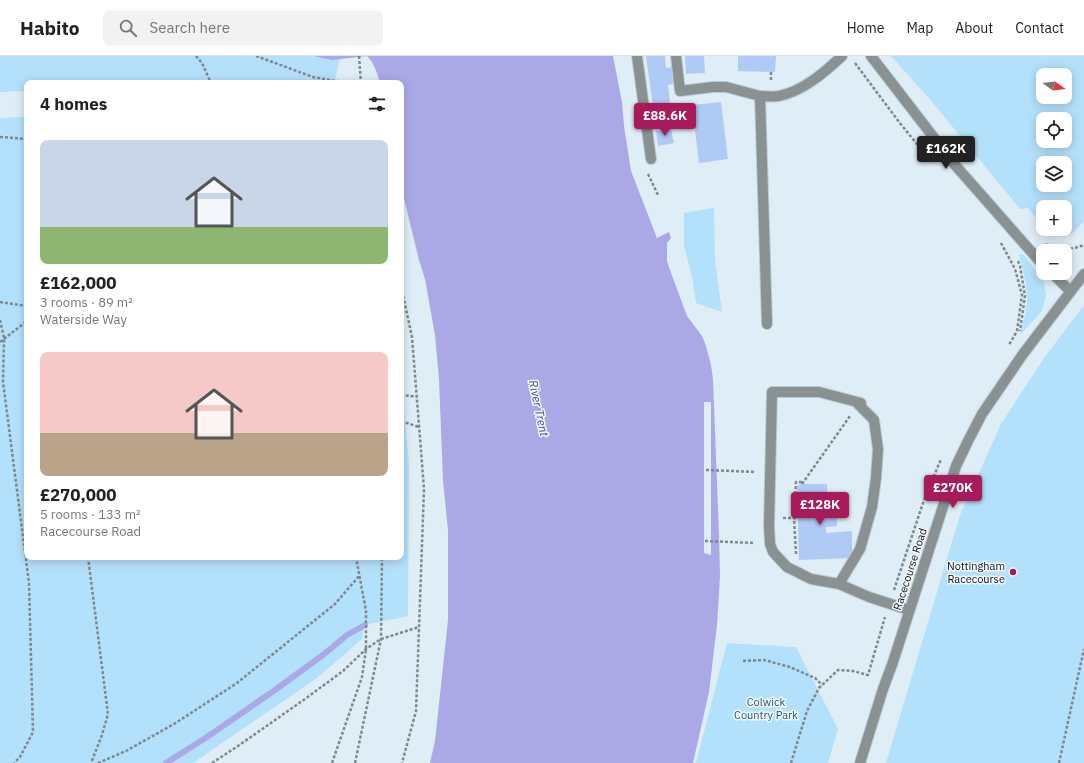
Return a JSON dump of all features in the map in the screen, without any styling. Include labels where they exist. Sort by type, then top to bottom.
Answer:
[{"type":"street","points":[[637,56],[651,159]]},
{"type":"street","points":[[676,56],[680,91],[726,87],[760,96],[778,96],[793,91],[809,83],[842,56]]},
{"type":"street","points":[[871,56],[955,165],[1036,257]]},
{"type":"street","points":[[760,96],[768,324]]},
{"type":"street","name":"Racecourse Road","points":[[860,763],[956,466],[982,414],[1022,354],[1084,274]]},
{"type":"street","points":[[1059,280],[1070,291]]},
{"type":"street","points":[[839,584],[860,549],[872,507],[878,449],[874,420],[858,404],[861,404],[819,392],[772,392],[769,526],[770,544],[773,552],[787,567],[811,579],[839,584],[868,597],[909,610]]},
{"type":"path","points":[[196,56],[202,63],[210,80]]},
{"type":"path","points":[[256,56],[313,77],[330,80]]},
{"type":"path","points":[[359,56],[361,80]]},
{"type":"path","points":[[854,62],[899,122],[924,152]]},
{"type":"path","points":[[0,137],[24,139]]},
{"type":"path","points":[[647,171],[658,195]]},
{"type":"path","points":[[1002,243],[1015,269],[1022,295],[1017,331],[1005,351]]},
{"type":"path","points":[[1017,260],[1020,266],[1025,296],[1019,335]]},
{"type":"path","points":[[402,763],[416,711],[424,489],[412,337],[404,300]]},
{"type":"path","points":[[0,302],[24,306]]},
{"type":"path","points":[[0,320],[4,338],[4,382],[24,543]]},
{"type":"path","points":[[0,342],[24,323]]},
{"type":"path","points":[[404,395],[417,397]]},
{"type":"path","points":[[796,555],[796,482],[803,483],[858,404]]},
{"type":"path","points":[[404,422],[419,427]]},
{"type":"path","points":[[706,470],[770,472]]},
{"type":"path","points":[[783,518],[796,518]]},
{"type":"path","points":[[705,541],[770,544]]},
{"type":"path","points":[[14,763],[20,757],[33,732],[29,583],[26,560]]},
{"type":"path","points":[[88,560],[108,714],[102,735],[91,763]]},
{"type":"path","points":[[332,763],[362,678],[366,649],[366,611],[357,560]]},
{"type":"path","points":[[355,763],[381,639],[382,560]]},
{"type":"path","points":[[98,763],[126,751],[174,724],[237,683],[335,604],[360,575]]},
{"type":"path","points":[[791,763],[807,711],[819,688],[838,670],[852,671],[868,675],[889,603]]},
{"type":"path","points":[[212,763],[336,676],[366,649],[381,639],[419,627]]},
{"type":"path","points":[[1059,763],[1084,649]]},
{"type":"path","points":[[744,661],[764,660],[790,667],[816,678],[822,685]]},
{"type":"green space","points":[[0,56],[340,56],[335,80],[24,80],[24,91],[0,92]]},
{"type":"green space","points":[[891,56],[1084,56],[1084,221],[1072,233],[1072,200],[1036,200],[1036,218],[1028,208],[1020,209],[928,97]]},
{"type":"green space","points":[[24,117],[24,560],[404,560],[404,408],[409,464],[408,616],[365,625],[362,639],[317,678],[193,763],[0,763],[0,118]]},
{"type":"green space","points":[[714,208],[715,260],[722,312],[696,303],[692,277],[684,245],[684,213]]},
{"type":"green space","points":[[1019,254],[1024,255],[1036,271],[1036,280],[1043,280],[1044,282],[1046,295],[1042,311],[1020,335],[1027,301],[1027,290]]},
{"type":"green space","name":"Nottingham Racecourse","points":[[1084,305],[1084,763],[886,763],[960,515],[1001,424],[1044,358]]},
{"type":"green space","name":"Colwick Country Park","points":[[727,643],[796,647],[838,729],[828,763],[696,763]]},
{"type":"water","points":[[314,56],[367,56],[332,60]]},
{"type":"water","name":"River Trent","points":[[367,56],[613,56],[622,102],[631,171],[657,238],[669,232],[671,238],[667,243],[667,261],[687,316],[702,336],[706,346],[713,379],[720,576],[717,625],[709,692],[693,763],[430,763],[435,741],[448,620],[448,530],[443,480],[439,379],[435,335],[425,279],[404,198],[404,80],[379,80],[374,65]]},
{"type":"pier","points":[[704,402],[711,402],[711,555],[704,553]]},
{"type":"building","points":[[646,56],[665,56],[666,68],[674,67],[676,83],[668,85],[670,103],[668,103],[671,126],[656,128]]},
{"type":"building","points":[[685,56],[704,56],[705,73],[686,74]]},
{"type":"building","points":[[738,56],[776,56],[775,72],[738,71]]},
{"type":"building","points":[[721,102],[728,159],[699,163],[692,105]]},
{"type":"building","points":[[671,129],[674,143],[658,146],[656,131]]},
{"type":"building","points":[[802,484],[827,484],[828,509],[836,508],[837,526],[826,527],[826,533],[852,531],[852,558],[799,560],[797,486]]},
{"type":"waterway","points":[[166,763],[207,737],[275,690],[323,655],[347,635],[365,625]]},
{"type":"place","name":"Nottingham Racecourse","points":[[1013,572]]}]
